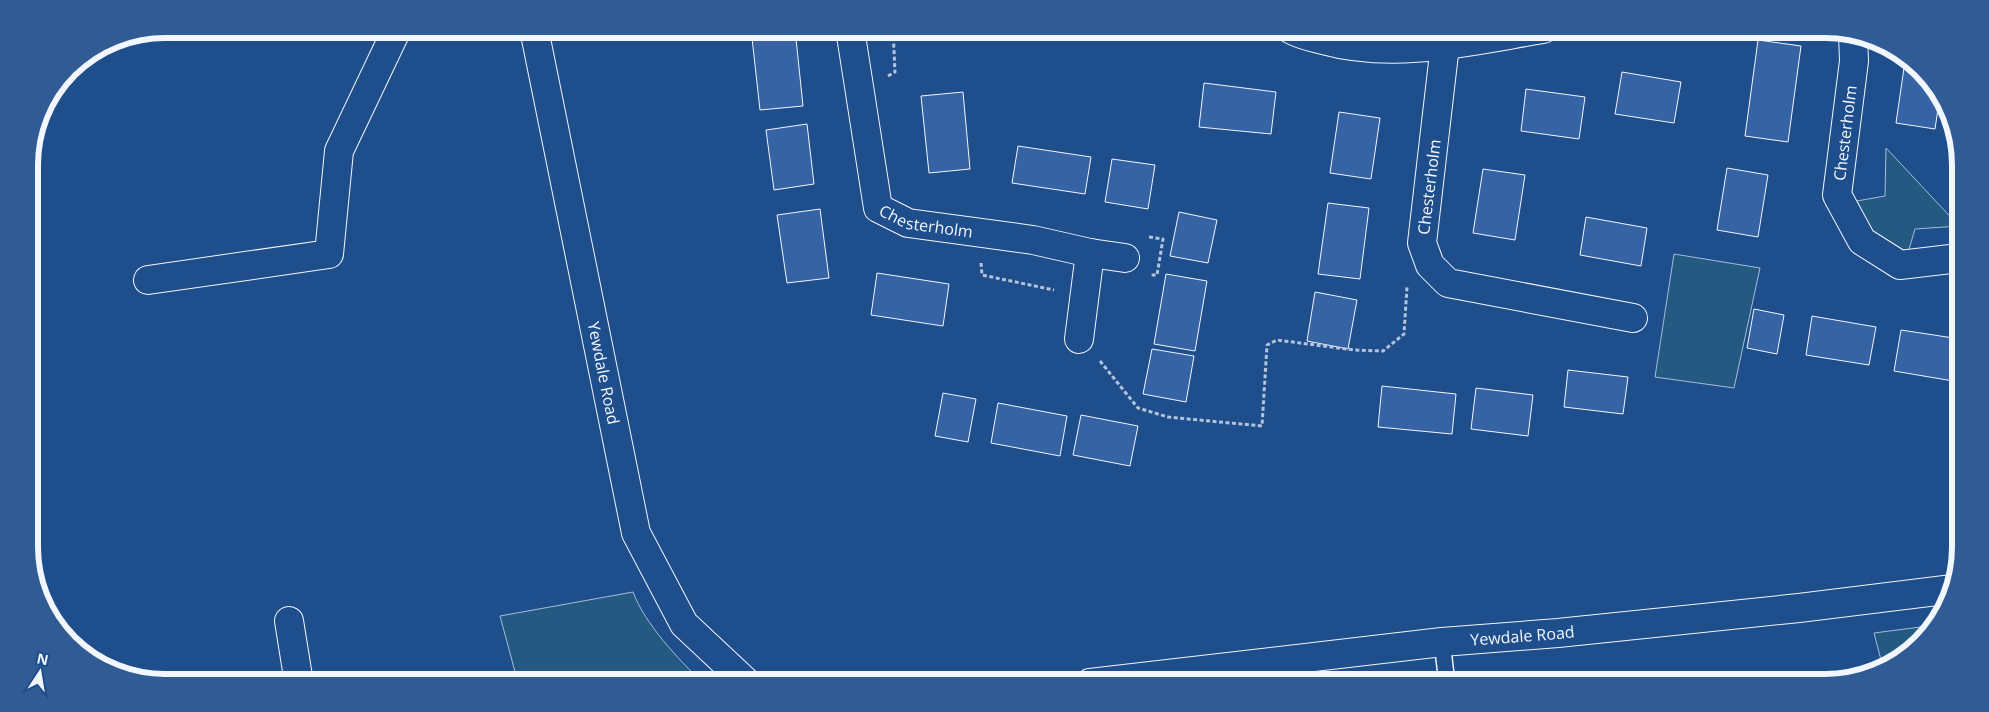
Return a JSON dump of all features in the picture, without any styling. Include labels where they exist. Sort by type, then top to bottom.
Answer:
[{"type":"street","points":[[148,280],[329,254],[339,151],[393,38]]},
{"type":"street","name":"Yewdale Road","points":[[536,38],[636,533],[684,624],[737,674]]},
{"type":"street","name":"Chesterholm","points":[[851,38],[878,208],[908,223],[1034,240],[1090,253],[1125,258]]},
{"type":"street","points":[[1315,38],[1341,45],[1390,50],[1445,45],[1488,38]]},
{"type":"street","name":"Chesterholm","points":[[1854,41],[1854,62],[1837,195],[1862,241],[1900,265],[1952,259]]},
{"type":"street","name":"Chesterholm","points":[[1445,45],[1422,243],[1430,264],[1448,283],[1633,318]]},
{"type":"street","points":[[1087,348],[1090,253]]},
{"type":"street","name":"Yewdale Road","points":[[1167,674],[1442,642],[1558,633],[1751,613],[1944,589]]},
{"type":"street","points":[[289,621],[298,674]]},
{"type":"lane","points":[[1442,642],[1446,674]]},
{"type":"path","points":[[1087,348],[1138,408],[1168,417],[1262,426],[1267,345],[1277,340],[1354,350],[1383,351],[1404,334],[1407,285]]},
{"type":"shaded area","points":[[1886,148],[1952,219],[1952,226],[1915,229],[1907,256],[1871,234],[1857,201],[1885,196]]},
{"type":"shaded area","points":[[1674,254],[1760,268],[1734,388],[1655,377]]},
{"type":"shaded area","points":[[633,592],[638,604],[654,629],[694,674],[516,674],[500,616]]},
{"type":"shaded area","points":[[1923,627],[1902,648],[1881,661],[1874,633]]},
{"type":"building","points":[[752,38],[796,38],[803,106],[760,110]]},
{"type":"building","points":[[1758,40],[1801,46],[1788,142],[1745,136]]},
{"type":"building","points":[[1904,66],[1920,81],[1938,109],[1935,129],[1896,123]]},
{"type":"building","points":[[1622,72],[1681,82],[1674,123],[1615,114]]},
{"type":"building","points":[[1204,83],[1276,92],[1271,134],[1199,127]]},
{"type":"building","points":[[1526,89],[1585,97],[1579,139],[1521,131]]},
{"type":"building","points":[[963,92],[970,169],[929,173],[921,96]]},
{"type":"building","points":[[1339,112],[1380,118],[1371,179],[1330,173]]},
{"type":"building","points":[[807,124],[814,184],[774,190],[766,130]]},
{"type":"building","points":[[1018,146],[1091,157],[1085,194],[1012,183]]},
{"type":"building","points":[[1112,159],[1155,165],[1148,209],[1105,202]]},
{"type":"building","points":[[1727,168],[1768,175],[1758,237],[1717,230]]},
{"type":"building","points":[[1483,169],[1525,175],[1515,240],[1473,233]]},
{"type":"building","points":[[1328,203],[1369,208],[1360,279],[1318,274]]},
{"type":"building","points":[[820,209],[829,278],[787,283],[777,215]]},
{"type":"building","points":[[1179,212],[1217,220],[1208,263],[1170,256]]},
{"type":"building","points":[[1586,217],[1647,228],[1641,266],[1580,255]]},
{"type":"building","points":[[877,273],[949,284],[943,326],[871,315]]},
{"type":"building","points":[[1166,274],[1207,281],[1195,351],[1154,344]]},
{"type":"building","points":[[1315,292],[1357,300],[1348,349],[1307,341]]},
{"type":"building","points":[[1754,309],[1784,315],[1777,354],[1747,348]]},
{"type":"building","points":[[1812,316],[1876,327],[1869,365],[1806,355]]},
{"type":"building","points":[[1901,330],[1952,338],[1952,381],[1894,371]]},
{"type":"building","points":[[1152,349],[1194,356],[1186,402],[1143,394]]},
{"type":"building","points":[[1568,370],[1628,377],[1623,414],[1564,407]]},
{"type":"building","points":[[1382,386],[1456,394],[1452,434],[1378,427]]},
{"type":"building","points":[[1476,388],[1533,395],[1528,436],[1471,429]]},
{"type":"building","points":[[943,393],[976,399],[968,442],[935,436]]},
{"type":"building","points":[[998,403],[1067,416],[1060,456],[991,443]]},
{"type":"building","points":[[1081,415],[1138,426],[1130,466],[1073,455]]}]
